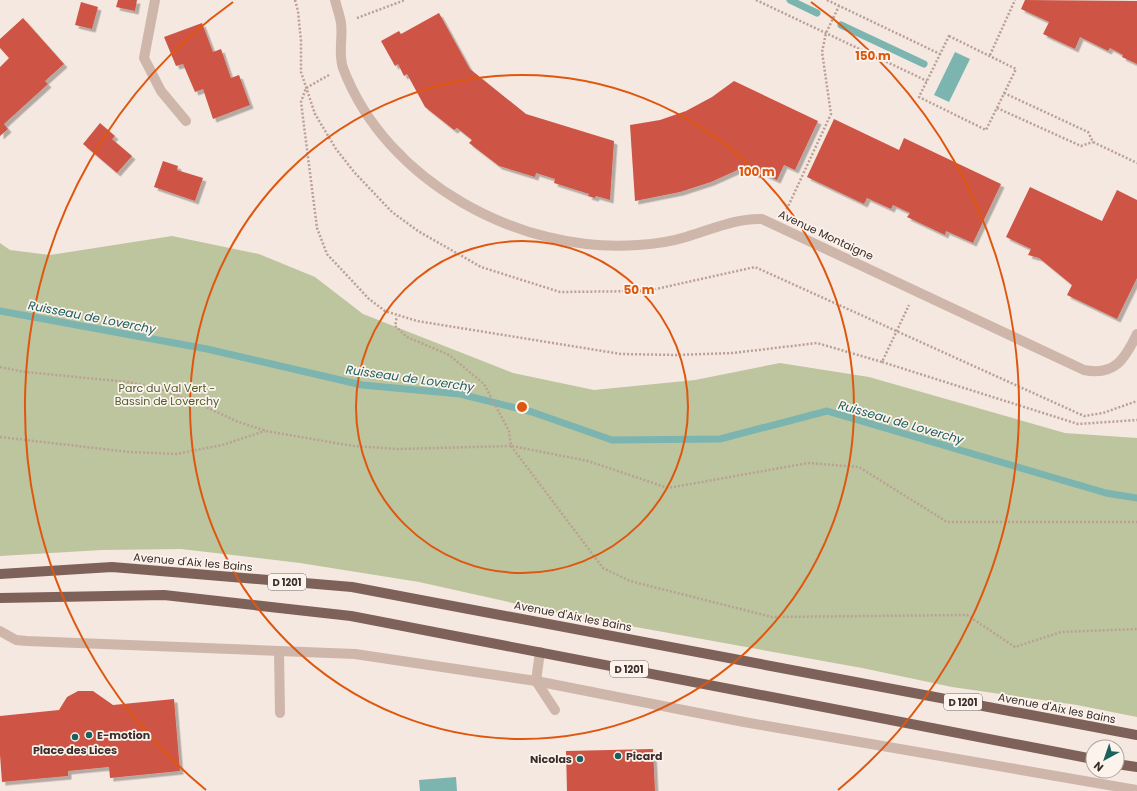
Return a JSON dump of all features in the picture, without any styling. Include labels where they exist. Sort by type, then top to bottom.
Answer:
[{"type":"main road","name":"Avenue d'Aix les Bains","points":[[0,574],[112,567],[352,587],[1137,736]]},
{"type":"main road","name":"D 1201","points":[[0,598],[164,595],[351,616],[1085,757]]},
{"type":"main road","name":"D 1201","points":[[1100,728],[1137,732]]},
{"type":"main road","points":[[1125,765],[1137,767]]},
{"type":"street","points":[[155,0],[144,58],[161,91],[186,121]]},
{"type":"street","name":"Avenue Montaigne","points":[[335,0],[341,23],[340,59],[356,97],[385,137],[412,165],[457,199],[485,215],[513,227],[569,242],[621,246],[672,240],[752,219],[762,219],[1084,370],[1107,370],[1122,361],[1137,334]]},
{"type":"street","points":[[0,631],[16,640],[27,641],[355,654],[536,681],[744,722],[1137,790]]},
{"type":"street","points":[[279,651],[280,713]]},
{"type":"street","points":[[540,652],[536,681],[555,710]]},
{"type":"path","points":[[294,0],[298,11],[301,41],[301,72],[315,114],[336,149],[354,173],[392,212],[418,231],[480,267],[560,292],[647,291],[755,267],[1084,416],[1102,413],[1137,401]]},
{"type":"path","points":[[341,23],[405,0]]},
{"type":"path","points":[[756,0],[927,81]]},
{"type":"path","points":[[828,0],[940,54]]},
{"type":"path","points":[[990,55],[1015,0]]},
{"type":"path","points":[[778,226],[831,114],[822,52],[826,33],[839,6]]},
{"type":"path","points":[[949,36],[1016,69],[986,130],[919,97],[940,54],[949,36]]},
{"type":"path","points":[[347,76],[328,75],[306,88],[301,102],[317,228],[327,254],[369,300],[397,316],[417,321],[621,354],[676,355],[733,353],[817,343],[1078,424],[1137,420]]},
{"type":"path","points":[[1004,93],[1088,132],[1093,142],[1137,163]]},
{"type":"path","points":[[997,108],[1081,146],[1093,142]]},
{"type":"path","points":[[882,362],[915,290]]},
{"type":"path","points":[[397,316],[394,326],[407,337],[449,355],[484,384],[509,431],[511,446],[603,568],[630,581],[772,617],[967,615],[1015,647],[1061,632],[1137,629]]},
{"type":"path","points":[[0,367],[25,372],[128,382],[160,389],[202,405],[236,421],[266,431],[353,446],[397,449],[511,446],[588,461],[668,488],[808,463],[859,467],[947,522],[1137,522]]},
{"type":"path","points":[[0,437],[129,452],[176,454],[222,445],[266,431]]},
{"type":"green space","name":"Parc du Val Vert - Bassin de Loverchy","points":[[172,236],[259,254],[315,277],[363,314],[513,373],[594,390],[695,380],[780,363],[869,377],[1065,433],[1137,438],[1137,717],[1077,705],[952,687],[862,668],[553,612],[419,582],[300,563],[181,549],[102,550],[0,556],[0,243],[10,250],[50,255]]},
{"type":"water","points":[[955,52],[970,59],[949,102],[934,95]]},
{"type":"water","points":[[456,777],[457,791],[420,791],[419,780]]},
{"type":"building","points":[[118,0],[137,0],[135,11],[116,7]]},
{"type":"building","points":[[1025,0],[1137,1],[1137,64],[1122,57],[1123,55],[1110,48],[1108,51],[1080,37],[1075,49],[1043,34],[1049,22],[1021,9]]},
{"type":"building","points":[[81,2],[98,7],[92,29],[75,25]]},
{"type":"building","points":[[439,13],[470,69],[526,114],[614,141],[610,200],[596,196],[595,198],[588,196],[589,194],[554,183],[555,179],[536,173],[535,177],[499,166],[469,143],[472,140],[457,128],[454,130],[425,107],[407,74],[404,76],[398,64],[395,66],[381,41],[399,31],[401,34]]},
{"type":"building","points":[[23,18],[64,64],[45,81],[48,84],[4,124],[8,129],[0,136],[0,67],[9,58],[0,48],[0,39]]},
{"type":"building","points":[[202,23],[213,52],[221,49],[231,78],[239,75],[250,105],[213,119],[203,89],[195,92],[183,64],[176,66],[164,37]]},
{"type":"building","points":[[734,81],[818,121],[795,170],[784,165],[777,180],[759,172],[757,175],[742,168],[711,182],[680,192],[635,201],[630,125],[660,120],[686,111],[712,97]]},
{"type":"building","points":[[834,119],[899,150],[904,138],[1001,184],[973,243],[946,231],[945,235],[907,217],[910,213],[893,205],[891,209],[867,198],[864,204],[807,177]]},
{"type":"building","points":[[100,123],[115,136],[112,139],[132,156],[117,173],[83,144]]},
{"type":"building","points":[[163,161],[178,166],[177,170],[203,178],[195,201],[154,187]]},
{"type":"building","points":[[1030,187],[1102,221],[1117,190],[1137,200],[1137,278],[1117,319],[1067,295],[1072,285],[1039,258],[1028,255],[1031,249],[1006,237]]},
{"type":"building","name":"E-motion","points":[[78,691],[93,691],[113,705],[174,699],[180,771],[110,778],[109,767],[68,771],[68,776],[2,782],[0,716],[59,710],[67,697]]},
{"type":"building","points":[[653,749],[655,791],[567,791],[566,751]]},
{"type":"waterway","points":[[790,0],[817,13]]},
{"type":"waterway","points":[[841,25],[924,64]]},
{"type":"waterway","name":"Ruisseau de Loverchy","points":[[0,311],[207,349],[362,385],[460,394],[532,412],[612,440],[720,439],[827,411],[1106,493],[1137,498]]},
{"type":"place","name":"E-motion","points":[[89,735]]},
{"type":"place","name":"Place des Lices","points":[[75,737]]},
{"type":"place","name":"Picard","points":[[618,756]]},
{"type":"place","name":"Nicolas","points":[[580,759]]}]
